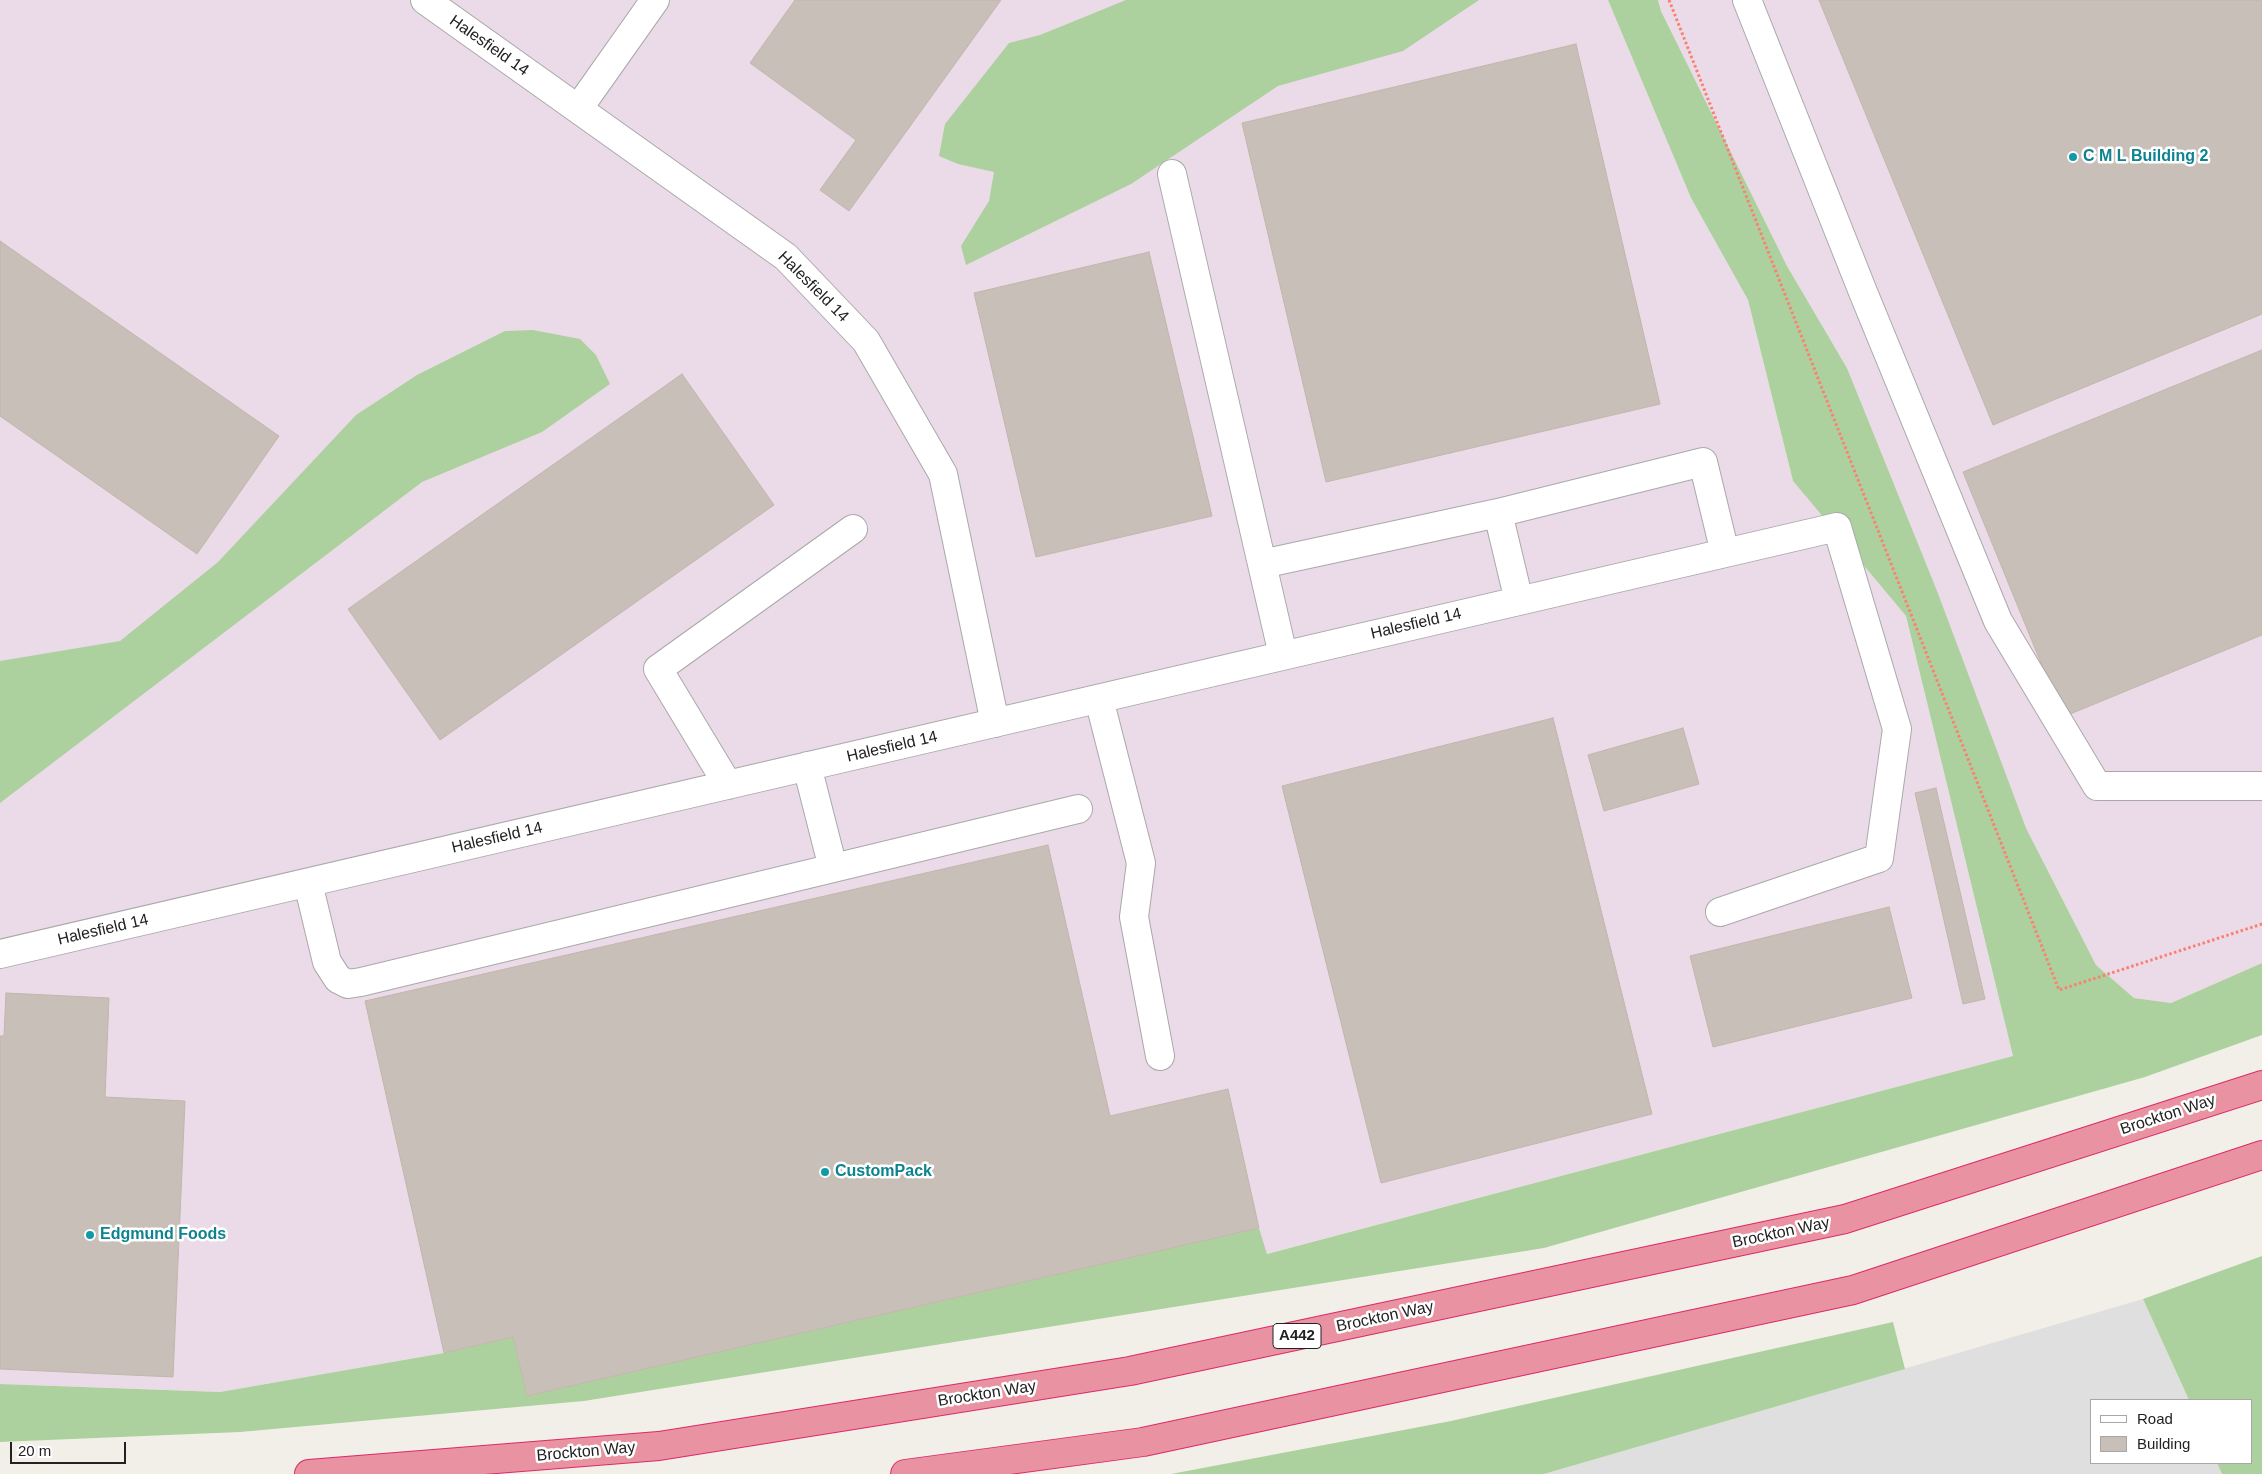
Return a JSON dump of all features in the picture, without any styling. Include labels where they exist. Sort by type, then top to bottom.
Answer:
[{"type":"highway","name":"Brockton Way","points":[[309,1474],[659,1446],[1130,1371],[1845,1219],[2262,1085]]},
{"type":"highway","points":[[905,1474],[1143,1442],[1854,1290],[2262,1155]]},
{"type":"street","name":"Halesfield 14","points":[[424,0],[786,257],[866,341],[943,474],[995,723]]},
{"type":"street","points":[[578,109],[655,0]]},
{"type":"street","points":[[1747,0],[1863,292],[1998,621],[2097,786],[2262,786]]},
{"type":"street","points":[[1172,174],[1283,655]]},
{"type":"street","points":[[1262,564],[1498,513],[1703,462],[1725,553]]},
{"type":"street","points":[[1498,513],[1519,600]]},
{"type":"street","name":"Halesfield 14","points":[[0,954],[1837,526],[1897,729],[1879,858],[1720,912]]},
{"type":"street","points":[[728,785],[658,669],[853,529]]},
{"type":"street","points":[[1099,699],[1141,863],[1134,917],[1160,1056]]},
{"type":"street","points":[[808,766],[833,868]]},
{"type":"street","points":[[308,882],[327,962],[338,980],[348,984],[1078,809]]},
{"type":"path","points":[[1669,0],[2059,990],[2262,924]]},
{"type":"shaded area","points":[[0,0],[1608,0],[1691,198],[1748,300],[1793,481],[1906,616],[2013,1056],[1266,1254],[1259,1228],[527,1396],[513,1337],[444,1353],[220,1392],[0,1384]]},
{"type":"shaded area","points":[[1658,0],[2262,0],[2262,963],[2171,1003],[2134,998],[2096,965],[2026,828],[1847,368],[1787,266],[1661,11]]},
{"type":"shaded area","points":[[2143,1299],[2189,1399],[2090,1399],[2090,1464],[2217,1464],[2222,1474],[1544,1474]]},
{"type":"green space","points":[[1126,0],[1479,0],[1403,51],[1278,86],[1131,184],[966,265],[961,246],[989,201],[994,172],[958,164],[939,156],[945,124],[1009,43],[1040,35]]},
{"type":"green space","points":[[1608,0],[1658,0],[1661,11],[1787,266],[1847,368],[1937,591],[2026,828],[2096,965],[2134,998],[2171,1003],[2262,963],[2262,1035],[2145,1077],[1544,1248],[584,1401],[240,1432],[0,1442],[0,1384],[220,1392],[444,1353],[513,1337],[527,1396],[1259,1228],[1267,1254],[2013,1056],[1906,616],[1793,481],[1748,300],[1691,198]]},
{"type":"green space","points":[[533,330],[580,339],[596,355],[610,384],[542,432],[422,482],[0,803],[0,661],[120,641],[218,562],[356,415],[417,375],[505,331]]},
{"type":"green space","points":[[2262,1256],[2262,1474],[2222,1474],[2217,1464],[2252,1464],[2252,1399],[2189,1399],[2143,1299]]},
{"type":"green space","points":[[1893,1322],[1905,1369],[1544,1474],[1171,1474],[1451,1421]]},
{"type":"building","points":[[795,0],[1001,0],[849,211],[820,190],[856,140],[750,63]]},
{"type":"building","name":"C M L Building 2","points":[[1819,0],[2262,0],[2262,314],[1993,425]]},
{"type":"building","points":[[1576,44],[1660,404],[1326,482],[1242,123]]},
{"type":"building","points":[[0,241],[279,436],[197,554],[0,416]]},
{"type":"building","points":[[1149,252],[1212,516],[1036,557],[974,293]]},
{"type":"building","points":[[2262,350],[2262,635],[2063,717],[1963,472]]},
{"type":"building","points":[[682,374],[774,505],[440,740],[348,609]]},
{"type":"building","points":[[1553,718],[1652,1114],[1381,1183],[1282,786]]},
{"type":"building","points":[[1683,728],[1699,784],[1604,811],[1588,755]]},
{"type":"building","points":[[1936,788],[1985,999],[1963,1004],[1915,793]]},
{"type":"building","name":"CustomPack","points":[[1048,845],[1110,1116],[1228,1089],[1259,1228],[527,1396],[513,1337],[444,1353],[365,1001]]},
{"type":"building","points":[[1889,907],[1912,998],[1713,1047],[1690,956]]},
{"type":"building","name":"Edgmund Foods","points":[[6,993],[109,998],[105,1097],[185,1101],[173,1377],[0,1369],[0,1036],[4,1036]]},
{"type":"place","name":"C M L Building 2","points":[[2073,157]]},
{"type":"place","name":"CustomPack","points":[[825,1172]]},
{"type":"place","name":"Edgmund Foods","points":[[90,1235]]}]
